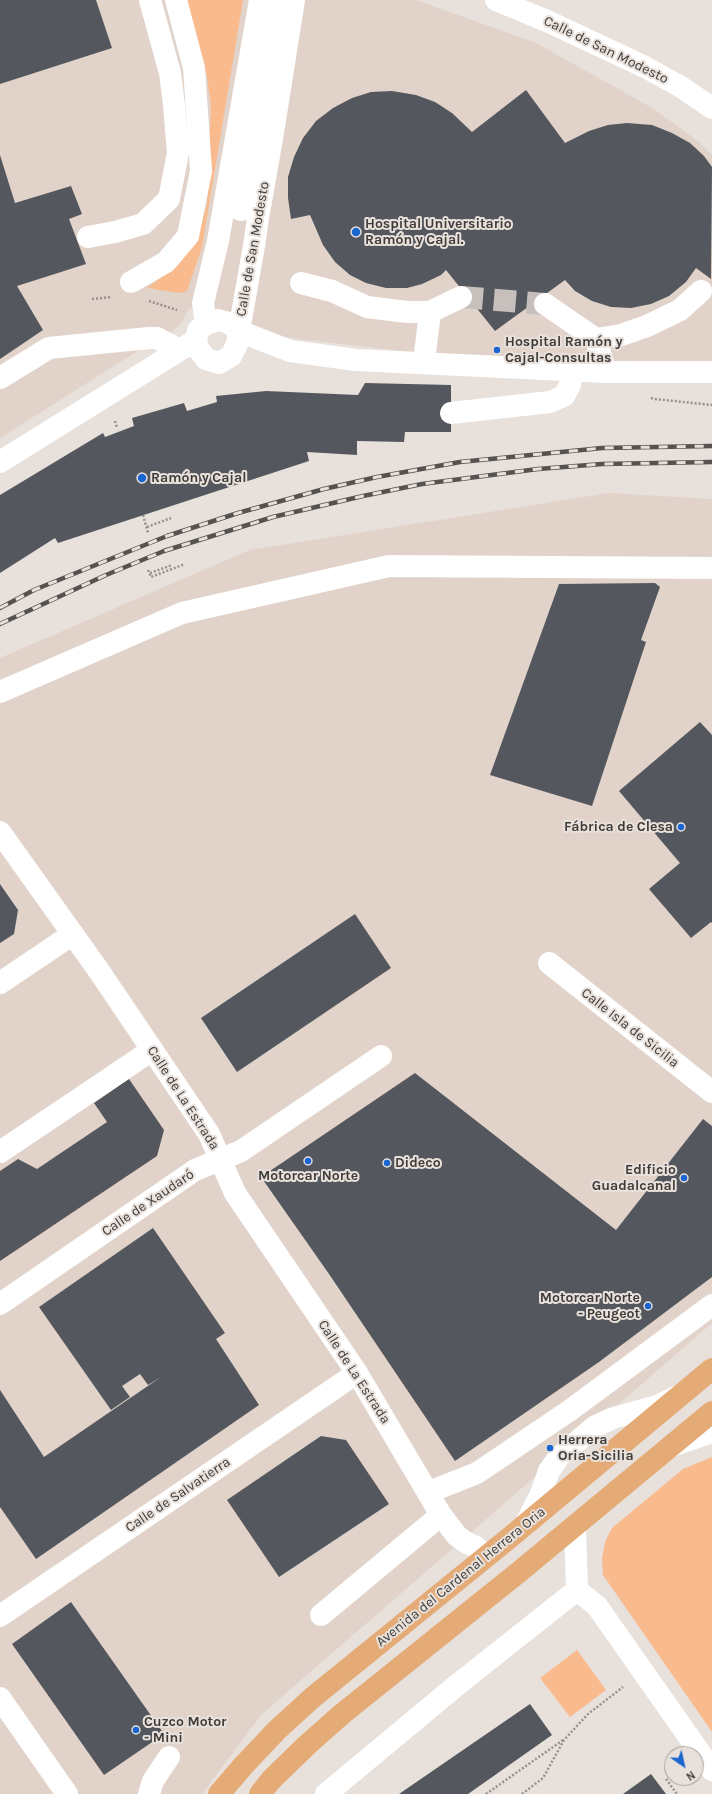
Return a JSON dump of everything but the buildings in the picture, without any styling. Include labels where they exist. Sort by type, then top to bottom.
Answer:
[{"type":"main road","name":"Avenida del Cardenal Herrera Oria","points":[[219,1794],[277,1730],[312,1698],[525,1525],[712,1369]]},
{"type":"main road","points":[[260,1794],[271,1780],[342,1714],[575,1526],[712,1412]]},
{"type":"street","points":[[88,237],[143,224],[169,199],[178,153],[174,105],[170,73],[150,0]]},
{"type":"street","points":[[131,282],[166,262],[188,236],[201,171],[194,68],[176,0]]},
{"type":"street","points":[[0,462],[194,338],[218,320],[229,323],[239,331],[237,344],[231,356],[219,362],[206,359],[198,350],[194,338],[204,303],[220,234],[260,0]]},
{"type":"street","name":"Calle de San Modesto","points":[[241,210],[274,0]]},
{"type":"street","name":"Calle de San Modesto","points":[[294,0],[239,331],[290,352],[356,360],[424,362],[606,372],[712,372]]},
{"type":"street","name":"Calle de San Modesto","points":[[496,0],[547,21],[645,67],[681,87],[712,108]]},
{"type":"street","points":[[301,283],[332,291],[367,306],[407,312],[430,312],[461,297]]},
{"type":"street","points":[[596,339],[621,335],[647,326],[680,310],[701,291]]},
{"type":"street","points":[[545,304],[596,339],[606,372]]},
{"type":"street","points":[[424,362],[430,312]]},
{"type":"street","points":[[0,378],[49,348],[149,338],[194,338]]},
{"type":"street","points":[[451,414],[550,402],[564,396],[570,385],[572,370]]},
{"type":"street","points":[[0,692],[182,613],[389,566],[712,568]]},
{"type":"street","name":"Calle de La Estrada","points":[[0,832],[209,1134],[236,1193],[357,1373],[442,1515],[457,1536],[476,1547],[485,1557]]},
{"type":"street","points":[[0,983],[72,934]]},
{"type":"street","name":"Calle Isla de Sicilia","points":[[549,964],[712,1092]]},
{"type":"street","points":[[0,1152],[152,1050]]},
{"type":"street","name":"Calle de Xaudaró","points":[[0,1304],[194,1170],[241,1151],[381,1056]]},
{"type":"street","points":[[429,1492],[478,1473],[569,1411],[712,1305]]},
{"type":"street","name":"Calle de Salvatierra","points":[[0,1616],[357,1373]]},
{"type":"street","points":[[525,1525],[540,1496],[549,1471],[559,1457],[594,1427],[613,1418],[657,1406],[684,1393]]},
{"type":"street","points":[[671,1446],[712,1432]]},
{"type":"street","points":[[321,1615],[442,1515]]},
{"type":"street","points":[[575,1526],[577,1590],[597,1606],[712,1770]]},
{"type":"street","points":[[326,1794],[456,1685],[577,1590]]},
{"type":"street","points":[[0,1698],[67,1794]]},
{"type":"street","points":[[149,1794],[153,1781],[169,1757]]},
{"type":"path","points":[[115,421],[117,428]]},
{"type":"path","points":[[143,515],[148,533]]},
{"type":"path","points":[[147,527],[171,518]]},
{"type":"path","points":[[172,565],[149,572],[151,577],[186,564]]},
{"type":"path","points":[[486,1794],[564,1740],[588,1714],[615,1692]]},
{"type":"path","points":[[522,1794],[543,1778],[564,1740]]},
{"type":"shaded area","name":"Hospital Universitario Ramón y Cajal.","points":[[0,0],[416,0],[536,43],[654,109],[699,142],[712,155],[712,363],[453,357],[282,337],[254,328],[236,312],[189,308],[182,323],[164,338],[136,352],[0,438]]},
{"type":"shaded area","points":[[187,0],[243,0],[202,247],[187,291],[180,293],[147,288],[178,265],[197,238],[207,204],[211,105],[207,77]]},
{"type":"shaded area","points":[[609,493],[712,499],[712,1323],[261,1715],[202,1794],[0,1794],[0,658],[250,550]]},
{"type":"shaded area","points":[[712,1457],[712,1732],[603,1575],[602,1558],[605,1542],[612,1528],[683,1469]]},
{"type":"shaded area","points":[[577,1650],[606,1690],[570,1717],[540,1678]]},
{"type":"tunnel","points":[[461,297],[545,304]]},
{"type":"railway","points":[[0,608],[34,590],[167,536],[238,513],[324,489],[377,477],[460,462],[602,448],[712,446]]},
{"type":"railway","points":[[0,624],[106,575],[164,551],[273,517],[363,496],[422,484],[538,469],[602,464],[712,462]]},
{"type":"place","name":"Hospital Universitario Ramón y Cajal.","points":[[356,232]]},
{"type":"place","name":"Hospital Ramón y Cajal-Consultas","points":[[497,350]]},
{"type":"place","name":"Ramón y Cajal","points":[[142,478]]},
{"type":"place","name":"Fábrica de Clesa","points":[[681,827]]},
{"type":"place","name":"Motorcar Norte","points":[[308,1161]]},
{"type":"place","name":"Dideco","points":[[387,1163]]},
{"type":"place","name":"Edificio Guadalcanal","points":[[684,1178]]},
{"type":"place","name":"Motorcar Norte - Peugeot","points":[[648,1306]]},
{"type":"place","name":"Herrera Oria-Sicilia","points":[[550,1448]]},
{"type":"place","name":"Cuzco Motor - Mini","points":[[136,1730]]}]
